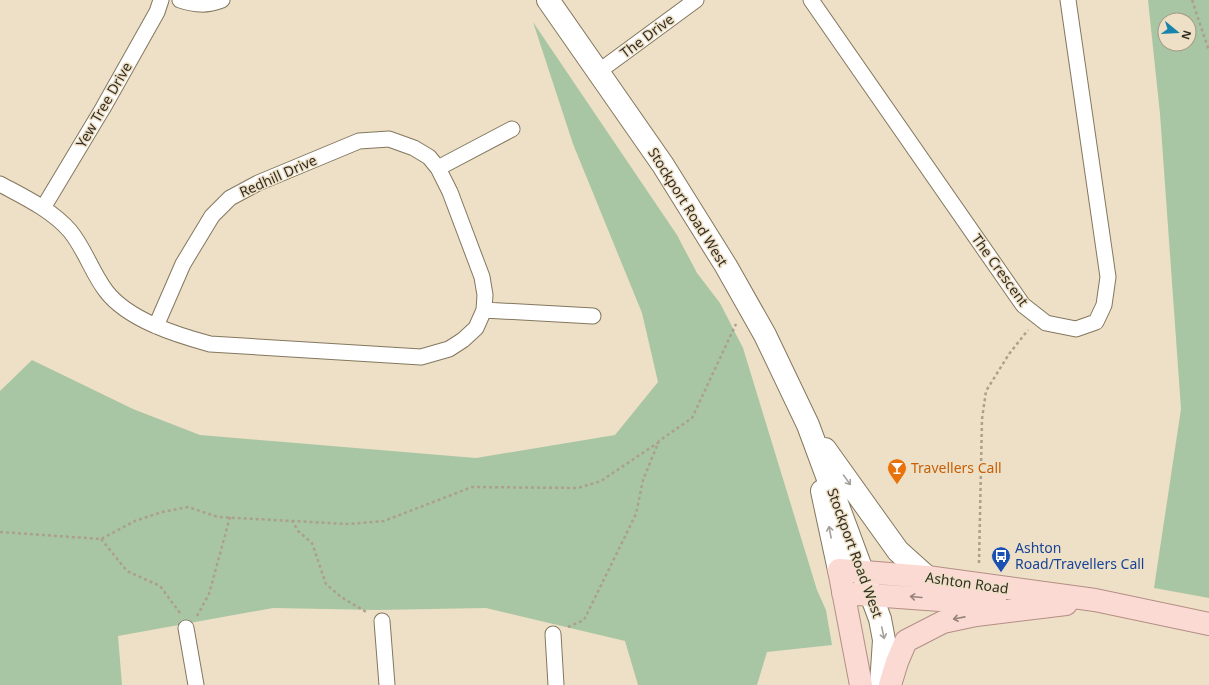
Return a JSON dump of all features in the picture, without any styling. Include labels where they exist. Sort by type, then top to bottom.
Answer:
[{"type":"main road","name":"Stockport Road West","points":[[548,0],[663,165],[765,335],[808,425],[864,572],[880,619],[884,640],[881,685]]},
{"type":"main road","name":"Stockport Road West","points":[[808,425],[844,593],[848,622],[861,685]]},
{"type":"main road","name":"Stockport Road West","points":[[808,425],[898,551],[927,577]]},
{"type":"main road","name":"Ashton Road","points":[[839,570],[927,577],[1095,600],[1188,618],[1209,624]]},
{"type":"main road","name":"Ashton Road","points":[[844,593],[1039,608]]},
{"type":"main road","name":"Ashton Road","points":[[890,685],[897,662],[906,641],[943,622],[976,615],[1095,600]]},
{"type":"main road","name":"Ashton Road","points":[[1188,618],[1209,620]]},
{"type":"street","name":"Yew Tree Drive","points":[[43,208],[107,101],[157,12],[160,0]]},
{"type":"street","points":[[180,0],[199,5],[208,5],[222,0]]},
{"type":"street","name":"The Drive","points":[[598,72],[696,0]]},
{"type":"street","name":"The Crescent","points":[[812,0],[1023,305],[1046,323],[1076,329],[1096,322],[1104,305],[1108,277],[1068,0]]},
{"type":"street","points":[[438,168],[512,129]]},
{"type":"street","name":"Redhill Drive","points":[[0,184],[43,208],[69,231],[91,264],[106,291],[126,310],[156,326],[182,336],[210,344],[420,357],[450,349],[464,340],[476,328],[484,310],[485,295],[482,278],[450,192],[438,168],[429,157],[414,148],[389,139],[359,141],[258,183],[230,198],[212,216],[183,264],[156,326]]},
{"type":"street","points":[[484,310],[593,316]]},
{"type":"street","points":[[382,621],[387,685]]},
{"type":"street","points":[[185,625],[196,685]]},
{"type":"street","points":[[553,634],[556,685]]},
{"type":"path","points":[[1192,0],[1209,51]]},
{"type":"path","points":[[0,532],[101,539],[136,521],[162,512],[188,507],[218,517],[348,524],[384,521],[472,487],[578,488],[601,481],[692,418],[730,335],[748,305]]},
{"type":"path","points":[[978,584],[982,489],[982,419],[986,391],[1009,354],[1039,317]]},
{"type":"path","points":[[553,634],[584,620],[636,514],[643,480],[659,442]]},
{"type":"path","points":[[101,539],[128,571],[160,586],[179,610],[185,625],[196,617],[209,594],[230,517]]},
{"type":"path","points":[[292,520],[298,531],[312,543],[326,584],[341,597],[382,621]]},
{"type":"green space","points":[[1148,0],[1209,0],[1209,598],[1154,588],[1181,409],[1160,114]]},
{"type":"green space","points":[[533,22],[677,235],[697,273],[720,303],[743,348],[817,590],[826,610],[832,645],[767,652],[757,685],[638,685],[625,641],[486,608],[376,610],[273,608],[118,636],[122,685],[0,685],[0,391],[32,360],[133,409],[200,435],[476,458],[615,435],[658,382],[642,313],[573,144]]},
{"type":"place","name":"Travellers Call","points":[[897,485]]},
{"type":"place","name":"Ashton Road/Travellers Call","points":[[1001,573]]}]
